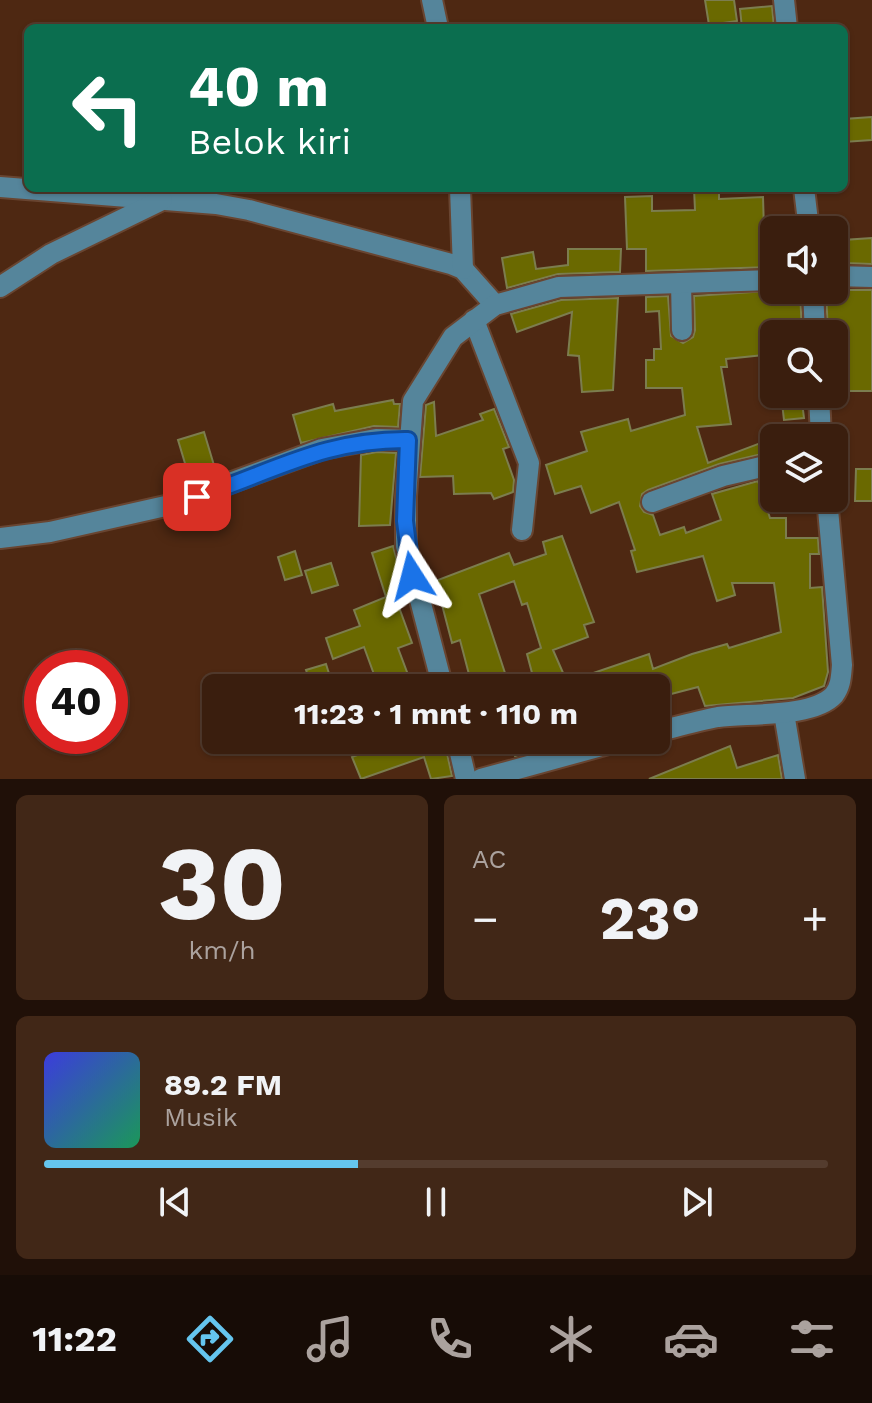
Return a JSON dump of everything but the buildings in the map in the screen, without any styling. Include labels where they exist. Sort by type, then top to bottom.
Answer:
[{"type":"street","points":[[432,0],[437,24]]},
{"type":"street","points":[[784,0],[787,24]]},
{"type":"street","points":[[0,187],[24,189]]},
{"type":"street","points":[[62,192],[249,210],[463,269],[495,305]]},
{"type":"street","points":[[460,192],[463,269]]},
{"type":"street","points":[[804,192],[807,216]]},
{"type":"street","points":[[0,287],[51,254],[162,200]]},
{"type":"street","points":[[848,276],[872,277]]},
{"type":"street","points":[[439,674],[406,546],[408,440],[413,401],[432,365],[453,337],[495,305],[559,287],[760,280]]},
{"type":"street","points":[[681,283],[682,330]]},
{"type":"street","points":[[474,320],[529,463],[522,530]]},
{"type":"street","points":[[0,538],[50,532],[170,505],[322,449],[376,439],[408,440]]},
{"type":"street","points":[[652,502],[723,476],[760,467]]},
{"type":"street","points":[[670,729],[714,718],[784,713],[817,706],[833,697],[840,684],[842,665],[828,512]]},
{"type":"street","points":[[784,713],[795,779]]},
{"type":"street","points":[[460,754],[466,779]]},
{"type":"street","points":[[481,779],[572,754]]},
{"type":"route","points":[[197,497],[322,449],[376,439],[408,440],[405,521],[412,576]]}]
